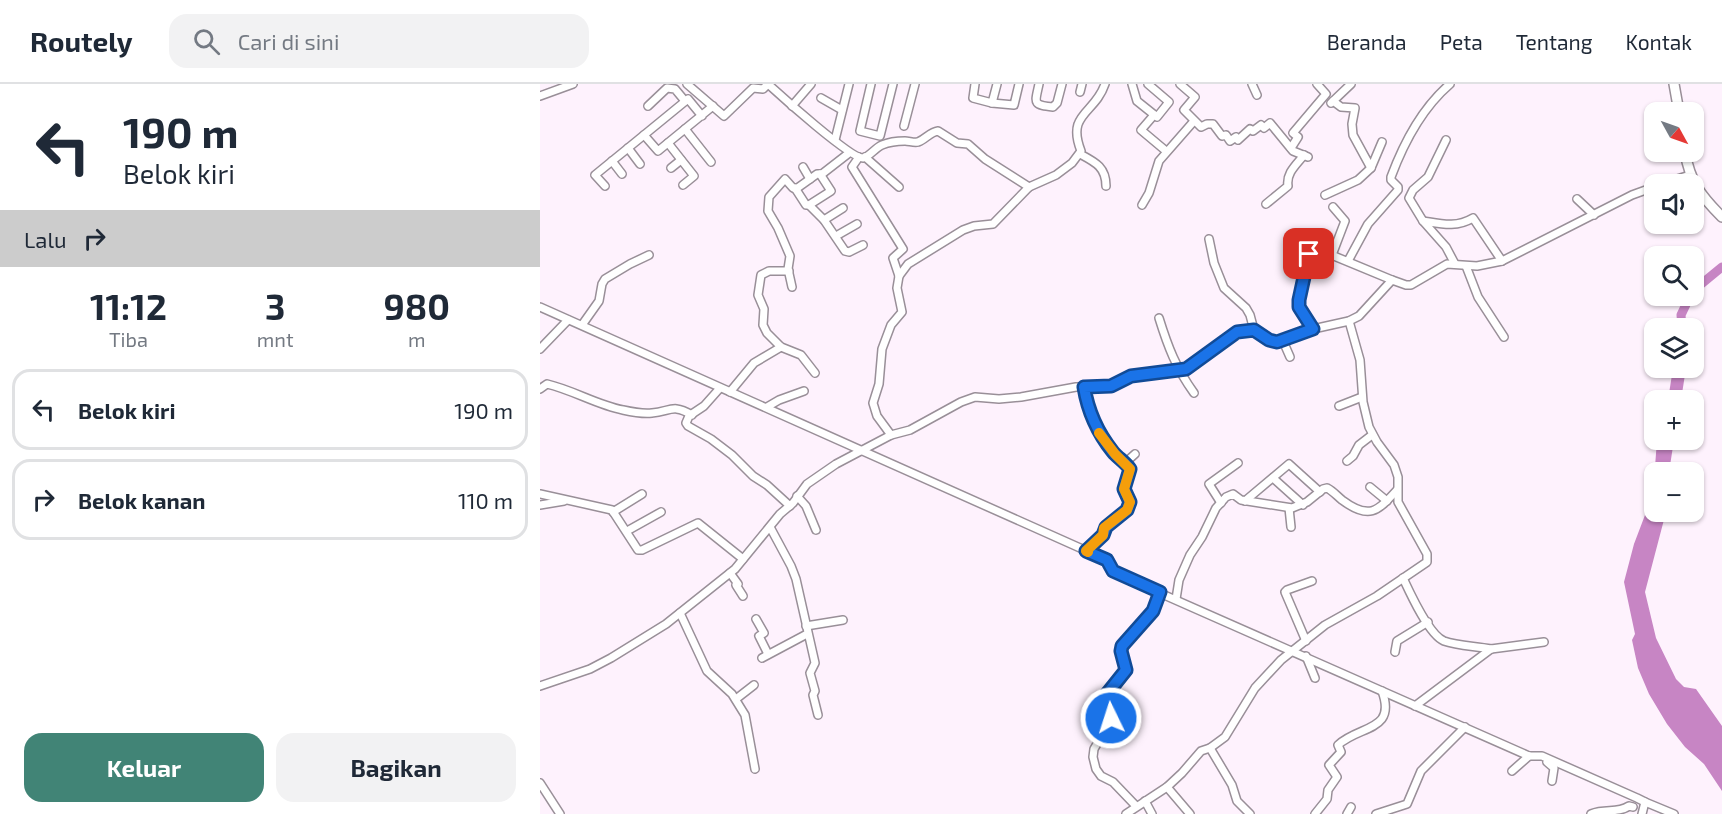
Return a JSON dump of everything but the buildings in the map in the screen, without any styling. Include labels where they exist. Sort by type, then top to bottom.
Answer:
[{"type":"main road","points":[[1674,84],[1677,102]]},
{"type":"main road","points":[[1704,197],[1722,217]]},
{"type":"street","points":[[540,96],[556,87],[573,84]]},
{"type":"street","points":[[687,84],[724,116],[753,88],[763,89],[768,84],[808,121],[849,153],[862,157],[899,187]]},
{"type":"street","points":[[792,106],[811,84]]},
{"type":"street","points":[[835,140],[849,84]]},
{"type":"street","points":[[871,84],[860,131],[880,136],[893,84]]},
{"type":"street","points":[[904,126],[915,84]]},
{"type":"street","points":[[975,84],[972,98],[1014,105],[1019,84]]},
{"type":"street","points":[[992,103],[997,84]]},
{"type":"street","points":[[1039,84],[1036,104],[1053,107],[1057,104],[1062,84]]},
{"type":"street","points":[[1080,92],[1082,84]]},
{"type":"street","points":[[899,276],[912,261],[959,232],[974,226],[993,224],[1029,187],[1056,174],[1080,154],[1077,128],[1081,118],[1101,95],[1105,84]]},
{"type":"street","points":[[1132,84],[1137,101],[1157,117],[1169,102],[1148,84]]},
{"type":"street","points":[[1180,84],[1195,97],[1184,110],[1201,127],[1213,124],[1222,136],[1226,135],[1230,141],[1236,137],[1238,140],[1250,129],[1253,132],[1261,125],[1264,128],[1270,123],[1291,148],[1306,156],[1290,172],[1287,178],[1288,186],[1266,204]]},
{"type":"street","points":[[1252,84],[1257,95]]},
{"type":"street","points":[[1317,84],[1326,94]]},
{"type":"street","points":[[1334,100],[1351,84]]},
{"type":"street","points":[[1450,84],[1431,101],[1420,116],[1395,166],[1391,180],[1409,196],[1423,221],[1446,247],[1455,264]]},
{"type":"street","points":[[648,106],[664,86],[675,89],[686,101],[688,99],[702,116]]},
{"type":"street","points":[[1291,148],[1298,137],[1293,133],[1331,88],[1334,100],[1341,107],[1355,108],[1352,124],[1353,135],[1371,168]]},
{"type":"street","points":[[821,98],[842,110]]},
{"type":"street","points":[[605,186],[595,175],[686,101]]},
{"type":"street","points":[[644,135],[658,151],[713,106]]},
{"type":"street","points":[[1154,115],[1141,130],[1166,151]]},
{"type":"street","points":[[1142,206],[1149,193],[1156,167],[1166,151],[1194,121]]},
{"type":"street","points":[[685,129],[711,162]]},
{"type":"street","points":[[891,435],[877,416],[873,403],[879,384],[882,349],[888,331],[902,312],[897,288],[899,276],[893,258],[903,249],[852,167],[877,147],[898,141],[916,142],[938,130],[957,143],[968,144],[985,159],[1029,187]]},
{"type":"street","points":[[1409,196],[1428,177],[1446,140]]},
{"type":"street","points":[[1325,195],[1358,180],[1371,168],[1382,142]]},
{"type":"street","points":[[668,143],[694,176],[683,185]]},
{"type":"street","points":[[628,148],[640,164]]},
{"type":"street","points":[[795,188],[820,174],[849,153]]},
{"type":"street","points":[[1080,154],[1092,160],[1102,169],[1106,186]]},
{"type":"street","points":[[671,168],[681,160]]},
{"type":"street","points":[[612,161],[622,174]]},
{"type":"street","points":[[803,167],[810,179]]},
{"type":"street","points":[[809,205],[831,191],[820,174]]},
{"type":"street","points":[[792,287],[789,271],[790,256],[770,216],[768,204],[769,197],[785,179],[795,188],[806,205],[809,205],[824,220],[845,251],[849,252],[863,245]]},
{"type":"street","points":[[1348,261],[1368,224],[1398,188]]},
{"type":"street","points":[[1313,329],[1299,307],[1310,249],[1411,285],[1447,264],[1489,265],[1502,261],[1644,191]]},
{"type":"street","points":[[1577,199],[1594,214]]},
{"type":"street","points":[[1332,255],[1345,220],[1333,207]]},
{"type":"street","points":[[824,220],[843,208]]},
{"type":"street","points":[[1423,221],[1455,225],[1473,218],[1502,261]]},
{"type":"street","points":[[836,236],[857,224]]},
{"type":"street","points":[[1209,239],[1214,263],[1224,288],[1246,308],[1254,330]]},
{"type":"street","points":[[582,325],[599,301],[604,281],[649,255]]},
{"type":"street","points":[[1466,266],[1478,297],[1504,337]]},
{"type":"street","points":[[789,271],[761,275],[758,295],[765,315],[764,328],[781,347],[801,355],[815,372]]},
{"type":"street","points":[[540,686],[590,669],[666,624],[730,573],[807,484],[861,450],[891,435],[910,430],[975,397],[999,399],[1084,387],[1111,386],[1131,376],[1178,370],[1192,365],[1237,332],[1254,330],[1269,340],[1283,341],[1313,329],[1350,321],[1359,316],[1392,280]]},
{"type":"street","points":[[540,307],[1107,560],[1113,571],[1553,765],[1552,781]]},
{"type":"street","points":[[1160,318],[1167,344],[1178,370],[1194,393]]},
{"type":"street","points":[[540,349],[568,320]]},
{"type":"street","points":[[1126,814],[1167,787],[1197,755],[1225,737],[1247,700],[1265,677],[1293,650],[1325,625],[1377,596],[1425,564],[1427,557],[1398,502],[1398,477],[1394,465],[1372,435],[1362,397],[1360,360],[1350,321]]},
{"type":"street","points":[[1283,341],[1290,357]]},
{"type":"street","points":[[730,392],[757,361],[781,347]]},
{"type":"street","points":[[540,389],[547,384],[560,387],[623,410],[653,413],[668,408],[677,408],[692,415]]},
{"type":"street","points":[[1084,387],[1089,412],[1097,428],[1115,454],[1130,469],[1124,489],[1130,502],[1127,510],[1106,527],[1103,535],[1086,551]]},
{"type":"street","points":[[720,388],[686,423],[732,455],[753,476],[790,506]]},
{"type":"street","points":[[767,407],[804,391]]},
{"type":"street","points":[[1340,406],[1362,397]]},
{"type":"street","points":[[1347,461],[1359,445],[1372,435]]},
{"type":"street","points":[[1125,463],[1135,454]]},
{"type":"street","points":[[1221,502],[1209,484],[1238,463]]},
{"type":"street","points":[[1245,501],[1291,464],[1320,492]]},
{"type":"street","points":[[1273,478],[1303,504]]},
{"type":"street","points":[[1370,487],[1388,501]]},
{"type":"street","points":[[1176,599],[1182,573],[1221,502],[1232,494],[1245,501],[1289,508],[1303,504],[1320,492],[1329,489],[1348,504],[1368,512],[1378,509],[1397,490]]},
{"type":"street","points":[[540,494],[614,512],[635,548],[642,550],[698,523],[743,559]]},
{"type":"street","points":[[614,512],[642,494]]},
{"type":"street","points":[[797,496],[806,506],[816,530]]},
{"type":"street","points":[[540,505],[570,500]]},
{"type":"street","points":[[1289,508],[1291,527]]},
{"type":"street","points":[[627,531],[661,512]]},
{"type":"street","points":[[770,527],[794,573],[815,663],[810,673],[818,715]]},
{"type":"street","points":[[730,573],[743,596]]},
{"type":"street","points":[[1403,578],[1437,636],[1444,641],[1491,649],[1544,642]]},
{"type":"street","points":[[1306,641],[1285,592],[1312,581]]},
{"type":"street","points":[[1136,806],[1113,782],[1101,776],[1096,770],[1093,757],[1094,749],[1112,714],[1106,695],[1126,670],[1121,651],[1122,646],[1153,611],[1160,592]]},
{"type":"street","points":[[680,613],[707,671],[736,699],[748,722],[755,769]]},
{"type":"street","points":[[756,619],[764,633],[759,636],[765,656],[807,634]]},
{"type":"street","points":[[806,626],[843,620]]},
{"type":"street","points":[[1395,652],[1397,641],[1428,622]]},
{"type":"street","points":[[1415,706],[1491,649]]},
{"type":"street","points":[[1306,656],[1315,678]]},
{"type":"street","points":[[736,699],[754,685]]},
{"type":"street","points":[[1315,814],[1327,799],[1328,790],[1337,777],[1329,765],[1341,752],[1338,745],[1350,735],[1378,724],[1384,717],[1382,691]]},
{"type":"street","points":[[1376,814],[1407,804],[1421,771],[1465,727]]},
{"type":"street","points":[[1210,748],[1233,785],[1237,801],[1250,814]]},
{"type":"street","points":[[1512,771],[1531,756],[1542,756],[1674,814]]},
{"type":"street","points":[[540,783],[560,814]]},
{"type":"street","points":[[1167,787],[1190,814]]},
{"type":"street","points":[[1625,814],[1633,807],[1637,798]]},
{"type":"street","points":[[1145,801],[1152,814]]},
{"type":"street","points":[[1642,814],[1645,802]]},
{"type":"street","points":[[1591,814],[1605,810],[1620,811],[1629,806],[1633,807]]},
{"type":"shaded area","points":[[1671,378],[1684,378],[1683,390],[1670,390]]},
{"type":"shaded area","points":[[1656,450],[1672,450],[1671,462],[1656,462]]},
{"type":"shaded area","points":[[1644,518],[1644,522],[1663,522],[1645,592],[1656,638],[1676,679],[1684,687],[1696,689],[1722,726],[1722,791],[1704,764],[1685,747],[1667,724],[1649,694],[1638,668],[1632,640],[1635,634],[1624,582]]},
{"type":"waterway","points":[[1704,282],[1722,267]]},
{"type":"waterway","points":[[1681,318],[1685,306]]},
{"type":"slow traffic","points":[[1088,552],[1086,551],[1103,535],[1104,528],[1127,510],[1130,502],[1124,489],[1130,469],[1099,433]]},
{"type":"route","points":[[1111,718],[1111,710],[1105,698],[1126,670],[1121,651],[1122,646],[1153,611],[1160,592],[1113,571],[1110,562],[1086,551],[1103,535],[1106,527],[1127,510],[1130,502],[1124,489],[1130,469],[1115,454],[1097,428],[1089,412],[1084,387],[1111,386],[1131,376],[1186,369],[1237,332],[1254,330],[1269,340],[1277,342],[1313,329],[1299,307],[1309,254]]}]
